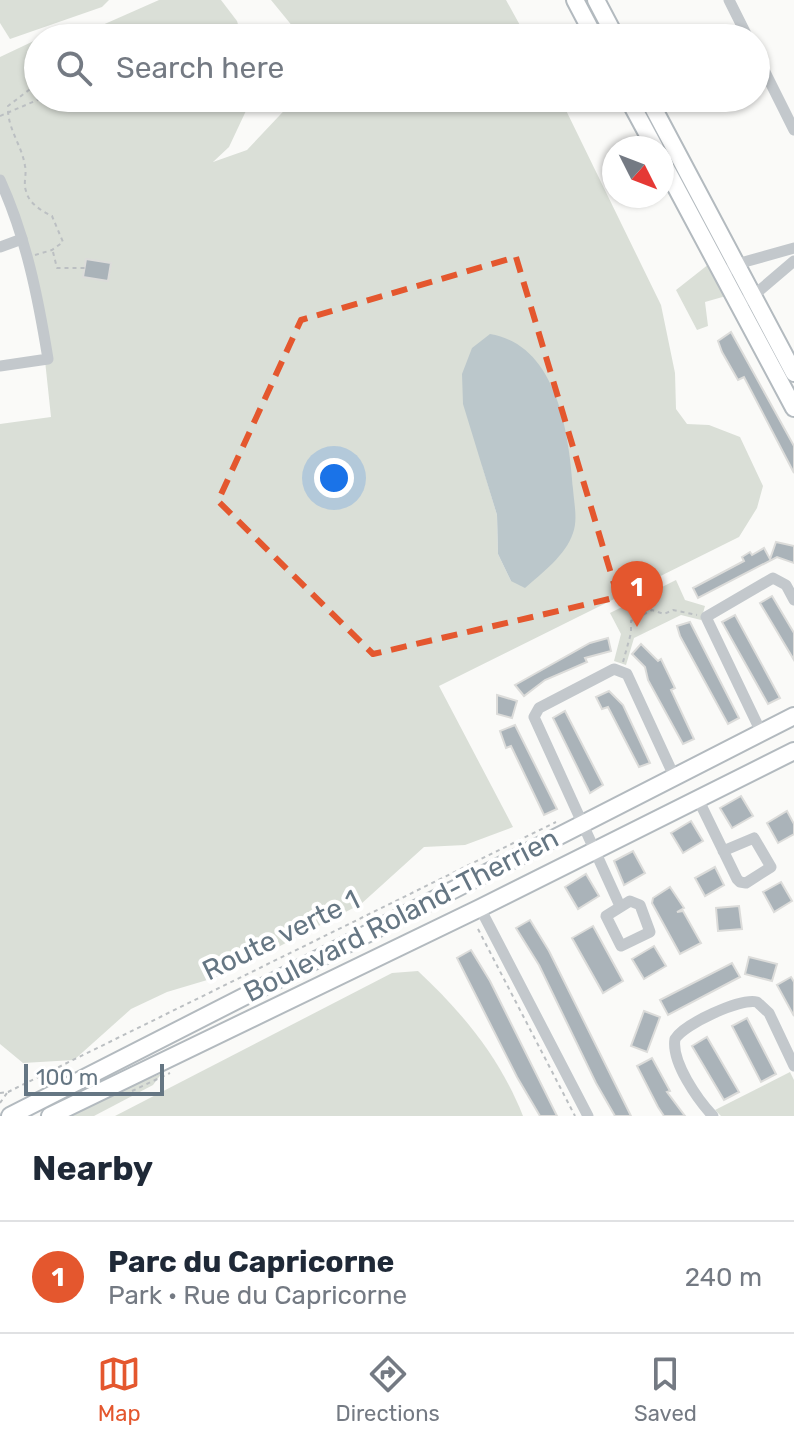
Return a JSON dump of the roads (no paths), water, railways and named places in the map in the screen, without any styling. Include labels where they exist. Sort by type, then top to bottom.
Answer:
[{"type":"main road","points":[[575,0],[588,24]]},
{"type":"main road","points":[[596,0],[609,24]]},
{"type":"main road","points":[[636,112],[649,136]]},
{"type":"main road","points":[[655,112],[746,300],[794,408]]},
{"type":"main road","points":[[674,180],[730,269]]},
{"type":"main road","points":[[746,300],[794,373]]},
{"type":"main road","name":"Boulevard Roland-Therrien","points":[[10,1116],[581,816],[674,776],[794,716]]},
{"type":"main road","name":"Boulevard Roland-Therrien","points":[[50,1116],[480,908],[794,751]]},
{"type":"street","points":[[729,0],[741,24]]},
{"type":"street","points":[[770,82],[794,130]]},
{"type":"street","points":[[0,180],[27,257],[48,359],[0,366]]},
{"type":"street","points":[[0,247],[22,239]]},
{"type":"street","points":[[730,269],[794,248]]},
{"type":"street","points":[[746,300],[794,261]]},
{"type":"street","points":[[761,732],[706,617],[710,611],[773,578],[786,585],[794,600]]},
{"type":"street","points":[[620,906],[534,717],[539,708],[614,669],[620,670],[627,674],[674,776]]},
{"type":"street","points":[[698,799],[723,851],[740,882],[771,867],[754,838],[723,851]]},
{"type":"street","points":[[480,908],[588,1116]]},
{"type":"street","points":[[713,1116],[676,1055],[675,1039],[685,1029],[742,1001],[757,1002],[769,1013],[794,1066]]},
{"type":"place","name":"Parc du Capricorne","points":[[637,627]]}]
